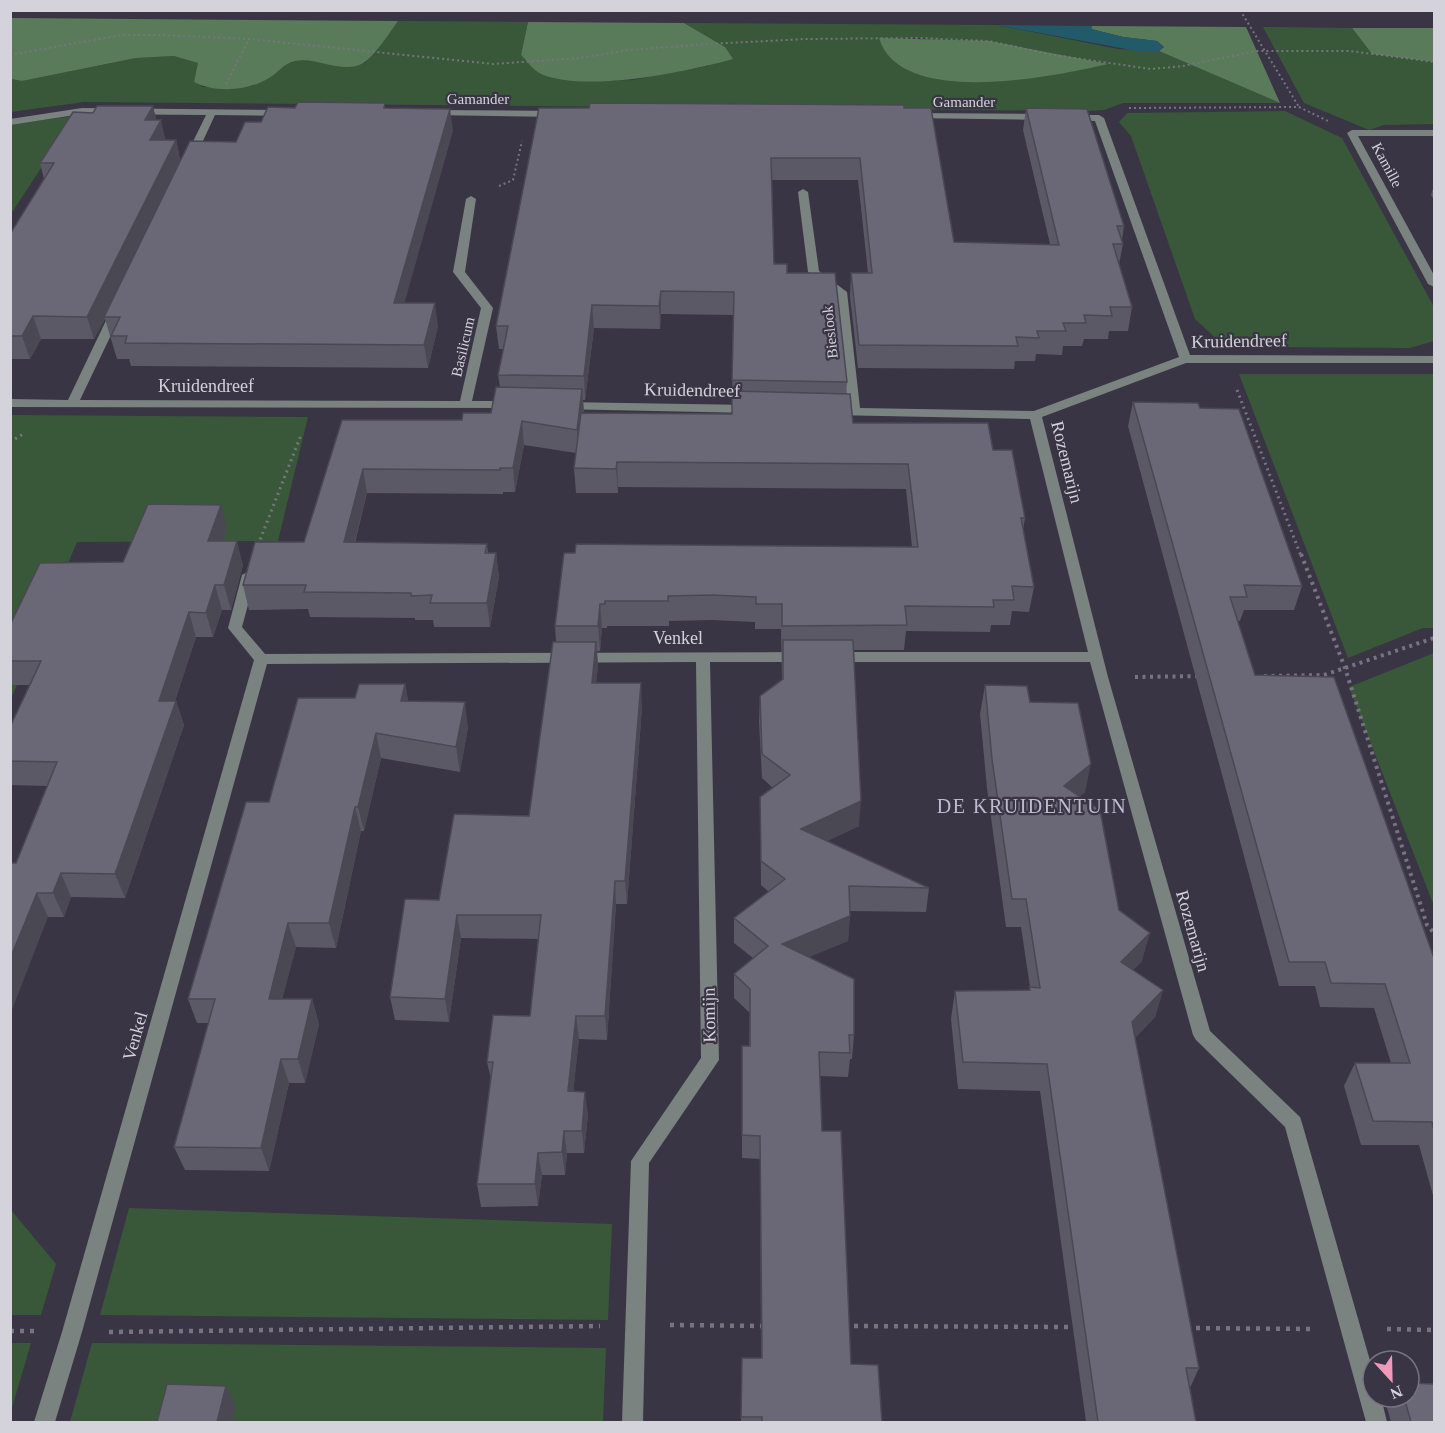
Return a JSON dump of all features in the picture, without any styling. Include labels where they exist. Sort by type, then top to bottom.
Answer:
[{"type":"street","points":[[10,122],[82,111],[294,112]]},
{"type":"street","points":[[187,164],[212,112]]},
{"type":"street","name":"Gamander","points":[[423,113],[576,114]]},
{"type":"street","name":"Gamander","points":[[897,116],[1052,117]]},
{"type":"street","points":[[1064,117],[1099,118],[1185,359]]},
{"type":"street","name":"Kamille","points":[[1434,133],[1352,132],[1434,284]]},
{"type":"street","name":"Bieslook","points":[[803,192],[814,272],[841,292],[854,411]]},
{"type":"street","name":"Basilicum","points":[[465,404],[487,308],[459,272],[471,199]]},
{"type":"street","points":[[72,404],[122,300]]},
{"type":"street","name":"Kruidendreef","points":[[819,410],[1035,415],[1185,359],[1434,359]]},
{"type":"street","name":"Kruidendreef","points":[[10,403],[524,405]]},
{"type":"street","name":"Kruidendreef","points":[[548,405],[760,409]]},
{"type":"street","name":"Rozemarijn","points":[[1035,415],[1101,677],[1202,1035],[1293,1123],[1377,1422]]},
{"type":"street","points":[[256,549],[236,628],[261,659]]},
{"type":"street","name":"Venkel","points":[[44,1422],[72,1332],[261,659],[1096,657]]},
{"type":"street","name":"Komijn","points":[[633,1422],[640,1161],[710,1060],[703,658]]},
{"type":"path","points":[[1240,10],[1299,107]]},
{"type":"path","points":[[1419,10],[1434,11]]},
{"type":"path","points":[[10,55],[29,54],[121,35],[165,35],[249,39],[493,64],[580,58],[662,47],[805,39],[919,38],[989,41],[1053,55],[1151,69],[1265,51],[1350,51],[1434,62]]},
{"type":"path","points":[[212,112],[249,39]]},
{"type":"path","points":[[1099,118],[1131,108],[1299,107],[1352,132]]},
{"type":"path","points":[[471,199],[513,180],[528,114]]},
{"type":"path","points":[[1225,358],[1345,668],[1427,925],[1434,933]]},
{"type":"path","points":[[256,549],[312,404]]},
{"type":"path","points":[[1254,676],[1324,675],[1434,638]]},
{"type":"path","points":[[1101,677],[1207,676]]},
{"type":"path","points":[[10,1331],[635,1325],[766,1326]]},
{"type":"path","points":[[838,1326],[1088,1328]]},
{"type":"path","points":[[1184,1328],[1434,1330]]},
{"type":"green space","points":[[11,18],[398,21],[382,44],[363,63],[347,67],[312,61],[295,61],[252,86],[221,89],[202,86],[194,82],[198,63],[174,56],[136,58],[22,81],[11,79]]},
{"type":"green space","points":[[398,21],[528,22],[521,55],[540,74],[576,81],[632,80],[708,66],[725,47],[684,23],[997,25],[1118,49],[1159,51],[1280,103],[1123,103],[1104,110],[1087,111],[84,102],[11,112],[10,79],[22,81],[136,58],[174,56],[199,63],[194,82],[203,87],[252,86],[270,77],[283,64],[298,60],[365,63]],"holes":[[[919,38],[1106,64],[879,39]]]},
{"type":"green space","points":[[528,22],[684,23],[725,47],[733,59],[690,70],[636,78],[583,82],[560,79],[538,73],[521,55]]},
{"type":"green space","points":[[1092,26],[1246,27],[1280,103],[1159,51],[1164,47],[1157,41],[1123,37],[1091,29]]},
{"type":"green space","points":[[1263,27],[1352,28],[1372,54],[1434,62],[1434,124],[1384,125],[1369,130],[1304,103]]},
{"type":"green space","points":[[1352,28],[1434,28],[1434,62],[1372,54]]},
{"type":"green space","points":[[879,38],[989,41],[1108,64],[1018,80],[947,81],[916,74],[893,60]]},
{"type":"green space","points":[[1285,111],[1342,138],[1434,307],[1434,341],[1410,348],[1264,347],[1222,344],[1195,319],[1131,136],[1119,122],[1127,113]]},
{"type":"green space","points":[[75,116],[11,214],[11,124]]},
{"type":"green space","points":[[1239,374],[1434,374],[1434,628],[1423,628],[1348,658]]},
{"type":"green space","points":[[11,415],[308,417],[278,541],[77,542],[11,699]]},
{"type":"green space","points":[[1434,653],[1434,906],[1349,687]]},
{"type":"green space","points":[[129,1208],[612,1224],[608,1320],[100,1315]]},
{"type":"green space","points":[[11,1210],[56,1264],[41,1315],[11,1315]]},
{"type":"green space","points":[[10,1343],[31,1343],[11,1411]]},
{"type":"green space","points":[[92,1343],[606,1348],[603,1422],[70,1422]]},
{"type":"water","points":[[997,25],[1092,26],[1091,29],[1123,37],[1157,41],[1164,47],[1159,51],[1137,51]]},
{"type":"building","points":[[298,102],[385,103],[384,108],[450,109],[394,303],[435,303],[424,345],[125,343],[127,336],[111,336],[120,317],[104,317],[190,141],[236,142],[245,122],[261,122],[268,107],[295,108]]},
{"type":"building","points":[[590,103],[904,105],[904,108],[931,108],[954,242],[1059,245],[1026,108],[1087,109],[1124,226],[1117,226],[1123,244],[1113,244],[1132,307],[1110,307],[1112,316],[1084,315],[1086,323],[1063,323],[1066,331],[1037,331],[1039,338],[1016,337],[1018,346],[859,345],[851,273],[872,273],[860,158],[771,158],[774,264],[787,264],[787,273],[835,273],[847,382],[732,380],[734,292],[661,291],[659,306],[592,305],[584,376],[498,375],[508,326],[496,326],[539,108],[589,108]]},
{"type":"building","points":[[97,106],[153,106],[145,120],[161,120],[150,140],[176,140],[87,317],[33,316],[22,336],[10,336],[10,234],[54,163],[40,163],[73,112],[93,113]]},
{"type":"building","points":[[496,387],[582,389],[577,430],[522,421],[513,468],[500,468],[500,470],[363,469],[344,542],[487,544],[485,553],[496,553],[487,603],[430,603],[432,595],[411,596],[411,593],[304,592],[306,585],[243,585],[255,542],[304,542],[342,420],[462,420],[463,413],[491,413]]},
{"type":"building","points":[[732,391],[850,394],[853,423],[988,423],[993,450],[1012,450],[1025,518],[1021,518],[1034,587],[1012,586],[1014,600],[993,600],[994,607],[905,606],[907,625],[782,626],[782,604],[756,604],[756,597],[712,595],[668,596],[668,601],[605,601],[605,604],[600,604],[598,626],[555,626],[564,553],[575,553],[576,544],[918,547],[908,464],[617,462],[616,469],[574,468],[581,413],[732,414]]},
{"type":"building","points":[[1133,402],[1198,403],[1200,408],[1239,409],[1302,586],[1244,585],[1247,597],[1230,597],[1255,675],[1334,677],[1434,958],[1434,1131],[1432,1122],[1373,1121],[1355,1063],[1410,1063],[1385,984],[1331,983],[1325,962],[1289,962]]},
{"type":"building","points":[[148,504],[221,505],[208,541],[237,541],[224,585],[215,585],[206,613],[189,612],[159,701],[176,701],[115,874],[61,873],[53,893],[37,893],[10,959],[10,863],[16,863],[57,762],[10,761],[10,727],[41,661],[10,661],[10,625],[40,563],[123,562]]},
{"type":"building","points":[[783,640],[853,640],[861,801],[801,829],[929,888],[849,886],[850,916],[782,944],[854,979],[854,1035],[849,1035],[850,1053],[819,1052],[822,1131],[841,1131],[851,1364],[878,1365],[882,1422],[762,1422],[762,1417],[741,1417],[742,1358],[762,1358],[760,1136],[742,1135],[742,1046],[750,1046],[750,989],[734,974],[768,946],[734,918],[785,879],[761,861],[760,797],[790,775],[762,754],[760,696],[783,679]]},
{"type":"building","points":[[553,642],[596,642],[592,683],[641,683],[625,881],[615,881],[605,1016],[576,1016],[568,1091],[585,1092],[582,1131],[564,1131],[562,1152],[538,1153],[535,1184],[477,1184],[493,1062],[487,1062],[493,1015],[530,1016],[541,915],[457,915],[445,999],[390,997],[405,899],[439,900],[454,814],[529,816]]},
{"type":"building","points":[[359,684],[405,684],[401,701],[465,702],[456,747],[376,733],[358,807],[355,807],[329,923],[288,923],[269,999],[312,999],[298,1059],[281,1059],[261,1148],[174,1147],[215,999],[188,999],[246,802],[269,802],[298,698],[355,698]]},
{"type":"building","points":[[985,685],[1027,686],[1030,702],[1078,703],[1091,764],[1064,786],[1100,810],[1119,910],[1150,933],[1121,962],[1163,990],[1132,1022],[1199,1368],[1186,1368],[1196,1422],[1098,1422],[1047,1064],[963,1062],[955,991],[1040,988],[1026,899],[1012,899],[992,759]]},
{"type":"building","points":[[1421,1383],[1434,1384],[1434,1422],[1411,1422],[1407,1409],[1421,1409]]},
{"type":"building","points":[[167,1384],[226,1386],[217,1422],[157,1422]]},
{"type":"district","name":"DE KRUIDENTUIN","points":[[1032,806]]}]
